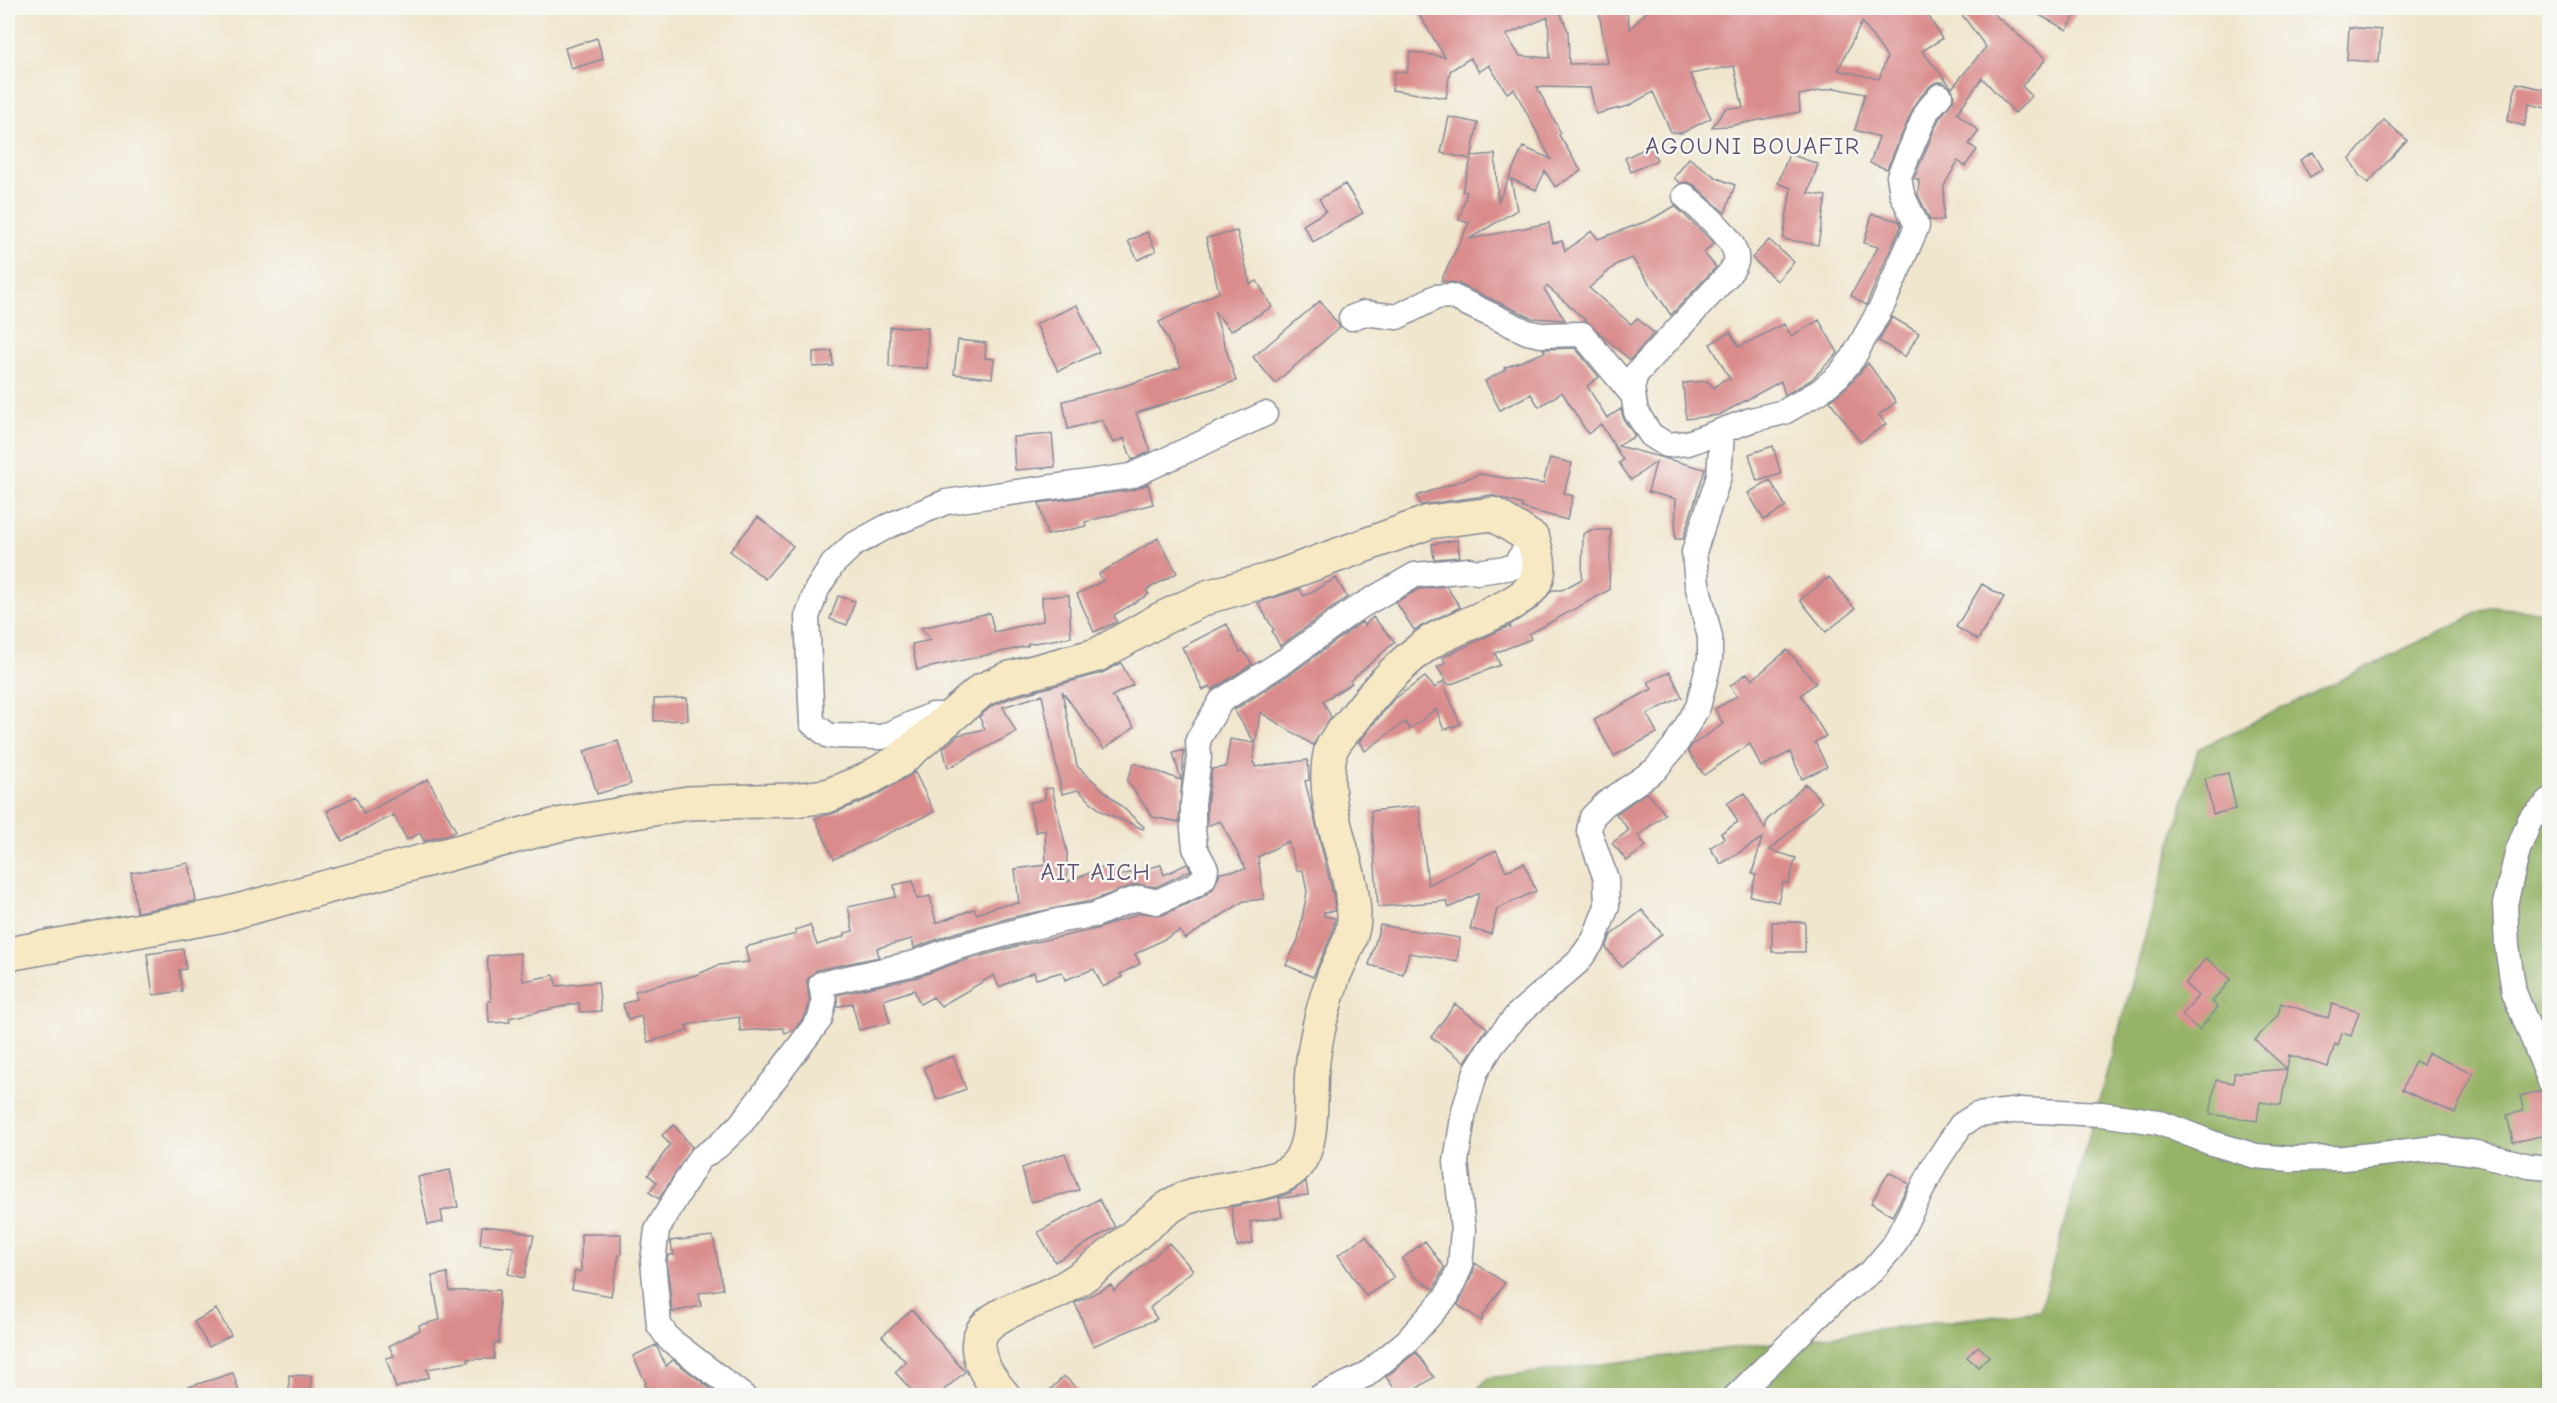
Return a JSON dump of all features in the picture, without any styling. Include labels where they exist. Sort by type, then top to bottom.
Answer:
[{"type":"main road","points":[[8,954],[219,916],[557,825],[688,803],[793,800],[827,796],[866,780],[900,760],[982,690],[1007,679],[1097,655],[1161,619],[1210,596],[1269,580],[1429,522],[1493,514],[1533,539],[1540,570],[1534,585],[1522,598],[1431,642],[1384,681],[1330,750],[1328,792],[1332,819],[1353,897],[1354,922],[1351,938],[1333,978],[1318,1032],[1312,1070],[1307,1143],[1298,1163],[1278,1177],[1195,1195],[1173,1204],[1095,1268],[1058,1291],[992,1321],[981,1333],[980,1358],[992,1382],[1004,1395]]},
{"type":"street","points":[[1685,196],[1723,230],[1735,253],[1736,262],[1729,274],[1636,374],[1632,388],[1636,412],[1651,435],[1667,445],[1688,443],[1751,420],[1784,412],[1819,392],[1838,376],[1853,358],[1883,304],[1917,226],[1902,194],[1899,176],[1928,111],[1940,96]]},
{"type":"street","points":[[1351,318],[1364,313],[1397,317],[1436,297],[1451,296],[1527,332],[1541,335],[1582,334],[1633,395]]},
{"type":"street","points":[[950,715],[932,715],[882,737],[829,736],[812,723],[807,617],[817,589],[833,564],[854,545],[946,502],[1131,476],[1265,414]]},
{"type":"street","points":[[1321,1395],[1366,1375],[1407,1341],[1446,1296],[1460,1267],[1463,1230],[1456,1162],[1464,1111],[1476,1071],[1493,1044],[1518,1014],[1578,962],[1594,940],[1607,906],[1606,879],[1589,831],[1592,817],[1605,804],[1655,770],[1674,747],[1698,707],[1710,659],[1710,637],[1697,584],[1694,552],[1719,476],[1722,432]]},
{"type":"street","points":[[743,1395],[669,1339],[658,1325],[653,1261],[657,1230],[699,1158],[718,1146],[740,1125],[820,1019],[824,1002],[820,984],[915,963],[955,948],[1017,931],[1095,915],[1140,898],[1157,902],[1195,885],[1204,878],[1206,869],[1195,848],[1193,829],[1193,803],[1199,758],[1198,740],[1221,701],[1287,659],[1353,610],[1415,575],[1469,570],[1477,572],[1513,567],[1533,539]]},
{"type":"street","points":[[2550,801],[2530,820],[2518,850],[2505,904],[2506,946],[2514,992],[2550,1081]]},
{"type":"street","points":[[1736,1395],[1839,1296],[1872,1271],[1894,1245],[1935,1164],[1961,1125],[1977,1115],[2021,1110],[2101,1114],[2158,1122],[2212,1143],[2256,1156],[2291,1159],[2344,1158],[2438,1148],[2550,1168]]},
{"type":"green space","points":[[2490,607],[2549,612],[2549,1395],[1472,1396],[1488,1378],[2040,1310],[2198,749]]},
{"type":"building","points":[[1415,8],[1571,8],[1560,12],[1568,31],[1569,64],[1608,63],[1599,13],[1626,8],[1630,29],[1650,8],[1924,8],[1942,39],[1922,51],[1952,88],[1986,47],[1957,8],[1987,8],[2046,59],[2022,86],[2032,96],[2015,113],[1982,78],[1957,113],[1979,131],[1969,144],[1977,150],[1965,166],[1958,161],[1944,186],[1943,221],[1930,220],[1918,195],[1919,180],[1914,178],[1939,119],[1954,99],[1953,91],[1943,82],[1936,82],[1930,86],[1916,102],[1887,169],[1870,163],[1879,137],[1855,130],[1865,94],[1835,88],[1799,95],[1800,112],[1729,126],[1712,127],[1726,108],[1743,108],[1734,66],[1690,74],[1711,118],[1682,133],[1671,132],[1653,92],[1628,106],[1596,114],[1590,88],[1537,87],[1561,133],[1559,135],[1581,171],[1555,187],[1545,171],[1536,190],[1511,179],[1517,210],[1469,239],[1549,223],[1553,243],[1562,241],[1565,251],[1592,231],[1598,239],[1650,220],[1675,206],[1714,243],[1704,253],[1716,267],[1671,315],[1632,258],[1617,264],[1589,288],[1631,324],[1637,318],[1654,333],[1630,360],[1547,286],[1544,289],[1565,320],[1532,318],[1457,283],[1441,281],[1469,223],[1459,220],[1467,192],[1462,191],[1472,156],[1495,154],[1498,202],[1523,147],[1551,159],[1514,89],[1507,93],[1489,65],[1479,72],[1470,58],[1450,71],[1446,98],[1392,90],[1395,71],[1407,73],[1410,52],[1445,57]],"holes":[[[1548,17],[1550,58],[1520,56],[1506,35]],[[1862,22],[1887,57],[1879,79],[1838,70]]]},
{"type":"building","points":[[2026,8],[2079,8],[2067,30]]},
{"type":"building","points":[[2349,27],[2381,30],[2379,62],[2347,60]]},
{"type":"building","points":[[597,38],[603,59],[571,69],[565,48]]},
{"type":"building","points":[[2517,83],[2550,91],[2550,109],[2529,104],[2524,126],[2507,121]]},
{"type":"building","points":[[1449,117],[1478,123],[1471,159],[1441,153]]},
{"type":"building","points":[[2384,120],[2407,140],[2368,183],[2359,175],[2350,159]]},
{"type":"building","points":[[1650,146],[1657,160],[1631,172],[1625,158]]},
{"type":"building","points":[[2313,152],[2323,169],[2310,177],[2300,160]]},
{"type":"building","points":[[1789,154],[1818,164],[1808,193],[1826,196],[1818,245],[1783,239],[1791,188],[1778,183]]},
{"type":"building","points":[[1689,158],[1717,178],[1735,185],[1725,213],[1694,185],[1687,182],[1680,183],[1674,178]]},
{"type":"building","points":[[1345,184],[1363,213],[1313,242],[1303,225],[1326,211],[1319,199]]},
{"type":"building","points":[[1872,214],[1899,221],[1901,226],[1866,305],[1851,295],[1878,247],[1864,243]]},
{"type":"building","points":[[1237,231],[1250,284],[1257,281],[1272,307],[1231,331],[1214,311],[1236,381],[1136,413],[1151,451],[1132,460],[1124,438],[1113,443],[1102,420],[1068,429],[1063,401],[1124,386],[1181,367],[1159,322],[1219,292],[1206,238]]},
{"type":"building","points":[[1147,232],[1156,251],[1138,260],[1128,241]]},
{"type":"building","points":[[1769,240],[1794,262],[1777,281],[1752,258]]},
{"type":"building","points":[[1320,301],[1340,327],[1275,383],[1253,357]]},
{"type":"building","points":[[1077,305],[1099,352],[1058,371],[1036,324]]},
{"type":"building","points":[[1892,317],[1919,333],[1905,357],[1879,341]]},
{"type":"building","points":[[1819,320],[1838,353],[1811,380],[1785,395],[1781,381],[1719,415],[1686,419],[1683,383],[1707,381],[1714,388],[1723,380],[1730,379],[1710,344],[1730,332],[1739,347],[1784,324],[1791,336]]},
{"type":"building","points":[[890,327],[928,328],[927,368],[889,367]]},
{"type":"building","points":[[958,340],[986,343],[985,358],[994,359],[992,378],[954,374]]},
{"type":"building","points":[[1575,348],[1599,377],[1587,386],[1607,418],[1621,409],[1624,420],[1635,436],[1618,446],[1705,469],[1683,539],[1675,539],[1676,499],[1648,492],[1656,462],[1631,480],[1619,463],[1623,460],[1601,424],[1588,434],[1562,392],[1539,407],[1531,394],[1500,410],[1485,381],[1505,370],[1504,368],[1545,352],[1543,349]]},
{"type":"building","points":[[832,351],[833,366],[813,367],[813,352]]},
{"type":"building","points":[[1868,363],[1896,402],[1879,415],[1886,424],[1860,442],[1830,401],[1849,385]]},
{"type":"building","points":[[1052,434],[1055,467],[1015,470],[1013,437]]},
{"type":"building","points":[[1773,446],[1781,474],[1757,481],[1749,454]]},
{"type":"building","points":[[1550,458],[1572,463],[1564,493],[1573,496],[1567,520],[1522,508],[1523,505],[1491,495],[1420,505],[1417,496],[1480,474],[1543,484]]},
{"type":"building","points":[[1770,480],[1786,507],[1764,520],[1748,493]]},
{"type":"building","points":[[1148,484],[1153,504],[1085,522],[1086,526],[1047,535],[1039,503],[1133,490]]},
{"type":"building","points":[[758,517],[793,546],[765,579],[730,551]]},
{"type":"building","points":[[1591,530],[1611,530],[1609,590],[1529,634],[1531,639],[1495,653],[1500,665],[1449,685],[1437,667],[1445,663],[1443,657],[1509,626],[1511,629],[1510,625],[1538,607],[1552,590],[1562,590],[1582,579],[1583,534]]},
{"type":"building","points":[[1158,538],[1177,573],[1146,590],[1149,594],[1114,615],[1117,622],[1094,632],[1077,594],[1103,581],[1099,574]]},
{"type":"building","points":[[1457,540],[1460,557],[1434,559],[1432,544]]},
{"type":"building","points":[[1829,577],[1855,609],[1826,632],[1800,600]]},
{"type":"building","points":[[1336,578],[1347,597],[1280,646],[1272,631],[1274,630],[1258,603],[1300,589],[1304,596]]},
{"type":"building","points":[[1982,584],[2004,597],[1978,640],[1956,627]]},
{"type":"building","points":[[1446,586],[1460,607],[1414,630],[1396,602],[1419,589]]},
{"type":"building","points":[[1069,595],[1071,637],[1028,644],[1028,646],[917,670],[912,644],[931,640],[921,628],[990,613],[994,632],[1043,621],[1042,597]]},
{"type":"building","points":[[838,596],[855,601],[847,625],[830,619]]},
{"type":"building","points":[[1373,617],[1395,642],[1350,681],[1352,683],[1323,701],[1331,717],[1313,745],[1260,712],[1253,763],[1255,767],[1308,760],[1309,780],[1305,781],[1334,898],[1335,911],[1324,912],[1324,916],[1335,918],[1332,934],[1313,977],[1286,965],[1298,940],[1307,892],[1303,870],[1297,871],[1288,841],[1258,857],[1264,899],[1244,901],[1185,939],[1180,931],[1135,954],[1140,964],[1120,974],[1122,977],[1103,987],[1094,969],[1065,980],[1062,972],[1036,979],[1034,972],[999,987],[994,975],[941,1006],[933,997],[920,1004],[914,990],[884,1000],[890,1023],[859,1030],[852,1003],[837,1007],[837,995],[918,977],[959,962],[1021,945],[1097,929],[1140,913],[1163,915],[1204,896],[1213,889],[1220,873],[1246,869],[1220,821],[1207,826],[1207,804],[1212,769],[1226,767],[1230,739],[1255,743],[1234,710],[1295,671],[1362,622],[1364,626]]},
{"type":"building","points":[[1227,624],[1240,652],[1243,650],[1252,664],[1212,690],[1210,686],[1203,690],[1182,647]]},
{"type":"building","points":[[1787,650],[1816,683],[1801,695],[1826,736],[1815,742],[1827,767],[1802,779],[1790,752],[1761,767],[1750,744],[1704,775],[1688,751],[1692,745],[1723,724],[1715,709],[1737,696],[1730,686],[1747,673],[1752,680]]},
{"type":"building","points":[[1121,663],[1133,685],[1112,696],[1134,727],[1104,749],[1062,691],[1077,766],[1144,827],[1143,829],[1101,811],[1078,790],[1062,794],[1042,695],[1003,707],[1016,732],[948,768],[943,748],[959,735],[985,729],[979,717],[992,706],[1013,697],[1102,673]]},
{"type":"building","points":[[1670,672],[1682,697],[1647,714],[1657,733],[1614,756],[1594,720],[1652,689],[1648,682]]},
{"type":"building","points":[[1425,677],[1435,688],[1443,681],[1460,724],[1444,730],[1436,709],[1410,729],[1405,722],[1365,751],[1359,742],[1393,700]]},
{"type":"building","points":[[687,698],[688,720],[654,721],[654,699]]},
{"type":"building","points":[[618,741],[631,784],[597,794],[584,751]]},
{"type":"building","points":[[1184,750],[1179,822],[1153,817],[1127,781],[1134,763],[1181,780],[1173,753]]},
{"type":"building","points":[[915,772],[934,812],[834,859],[815,818],[873,797]]},
{"type":"building","points":[[2228,773],[2236,809],[2213,814],[2205,778]]},
{"type":"building","points":[[428,779],[456,831],[424,841],[420,833],[407,840],[394,815],[342,841],[327,811],[355,796],[364,814]]},
{"type":"building","points":[[1806,784],[1822,802],[1770,850],[1796,858],[1788,884],[1783,882],[1778,902],[1750,896],[1756,875],[1752,874],[1762,838],[1721,864],[1710,848],[1724,838],[1721,833],[1738,822],[1727,803],[1745,793],[1765,829],[1767,820]]},
{"type":"building","points":[[1052,788],[1067,852],[1067,882],[1112,864],[1118,876],[1161,865],[1164,875],[1187,864],[1191,870],[1156,887],[1136,884],[1091,901],[1013,917],[951,934],[914,948],[912,939],[877,948],[879,957],[817,970],[807,980],[809,1002],[807,1013],[795,1029],[785,1033],[783,1028],[740,1031],[739,1017],[686,1025],[688,1031],[648,1042],[641,1016],[628,1020],[623,1004],[637,999],[635,991],[696,975],[719,965],[749,962],[745,947],[796,934],[795,930],[810,925],[817,945],[845,936],[845,933],[853,931],[848,907],[896,897],[894,885],[913,881],[917,899],[930,896],[936,923],[974,909],[977,914],[997,906],[1019,903],[1015,869],[1046,865],[1045,830],[1036,832],[1029,803],[1045,799],[1045,789]]},
{"type":"building","points":[[1647,792],[1665,814],[1638,836],[1646,846],[1627,861],[1612,843],[1629,830],[1616,814]]},
{"type":"building","points":[[1419,806],[1428,885],[1496,850],[1506,871],[1524,863],[1536,891],[1497,909],[1491,934],[1470,929],[1479,893],[1449,908],[1446,901],[1378,907],[1371,811]]},
{"type":"building","points":[[189,863],[196,901],[137,912],[131,873]]},
{"type":"building","points":[[1642,910],[1662,934],[1622,967],[1606,948],[1611,935]]},
{"type":"building","points":[[1772,922],[1805,922],[1805,952],[1772,952]]},
{"type":"building","points":[[1380,925],[1460,938],[1457,961],[1409,953],[1403,974],[1369,965]]},
{"type":"building","points":[[183,949],[186,969],[179,970],[182,991],[153,995],[147,954]]},
{"type":"building","points":[[520,953],[523,981],[554,975],[557,986],[598,982],[601,1011],[580,1012],[579,1003],[509,1018],[510,1022],[489,1023],[488,1001],[491,1001],[487,956]]},
{"type":"building","points":[[2206,958],[2231,979],[2212,1002],[2218,1007],[2199,1030],[2182,1015],[2198,996],[2185,984]]},
{"type":"building","points":[[2281,1003],[2328,1018],[2332,1004],[2359,1012],[2351,1036],[2342,1033],[2338,1046],[2335,1044],[2328,1067],[2289,1055],[2287,1069],[2255,1040],[2278,1015]]},
{"type":"building","points":[[1455,1004],[1487,1028],[1465,1062],[1431,1037]]},
{"type":"building","points":[[2428,1053],[2473,1073],[2455,1113],[2402,1090],[2415,1061],[2423,1065]]},
{"type":"building","points":[[953,1056],[966,1089],[937,1100],[924,1067]]},
{"type":"building","points":[[2287,1069],[2281,1105],[2260,1102],[2257,1121],[2210,1114],[2216,1080],[2234,1083],[2234,1073]]},
{"type":"building","points":[[2540,1091],[2548,1095],[2550,1103],[2550,1134],[2513,1142],[2507,1115],[2524,1111],[2520,1096]]},
{"type":"building","points":[[674,1125],[692,1147],[659,1199],[649,1192],[657,1182],[648,1175],[670,1145],[662,1135]]},
{"type":"building","points":[[1065,1153],[1079,1190],[1031,1202],[1022,1168]]},
{"type":"building","points":[[450,1170],[458,1207],[441,1211],[443,1222],[428,1225],[418,1177]]},
{"type":"building","points":[[1889,1172],[1909,1184],[1892,1216],[1871,1203]]},
{"type":"building","points":[[1306,1181],[1308,1195],[1279,1198],[1282,1217],[1250,1222],[1253,1243],[1237,1246],[1231,1207],[1290,1193]]},
{"type":"building","points":[[1099,1199],[1115,1227],[1055,1262],[1038,1232]]},
{"type":"building","points":[[482,1226],[511,1229],[534,1235],[524,1278],[508,1274],[514,1247],[480,1244]]},
{"type":"building","points":[[581,1234],[621,1234],[621,1255],[619,1255],[611,1296],[572,1289],[575,1271],[581,1272]]},
{"type":"building","points":[[713,1236],[723,1289],[699,1293],[701,1306],[672,1312],[667,1261],[668,1255],[674,1255],[670,1241]]},
{"type":"building","points":[[1366,1236],[1394,1278],[1366,1296],[1338,1255]]},
{"type":"building","points":[[1425,1241],[1444,1267],[1434,1289],[1415,1277],[1402,1259]]},
{"type":"building","points":[[1169,1243],[1193,1270],[1150,1308],[1157,1319],[1093,1346],[1075,1303],[1111,1285],[1114,1291]]},
{"type":"building","points":[[1475,1263],[1505,1283],[1482,1317],[1482,1321],[1458,1305],[1473,1273]]},
{"type":"building","points":[[447,1273],[450,1291],[499,1290],[499,1343],[494,1343],[494,1359],[467,1359],[468,1362],[427,1369],[429,1377],[396,1388],[386,1358],[394,1356],[389,1346],[420,1330],[419,1325],[440,1320],[432,1276]]},
{"type":"building","points":[[216,1309],[231,1335],[209,1347],[194,1322]]},
{"type":"building","points":[[912,1310],[965,1372],[938,1395],[916,1395],[895,1372],[906,1362],[882,1336]]},
{"type":"building","points":[[656,1345],[666,1366],[673,1360],[719,1395],[654,1395],[644,1385],[646,1383],[633,1356]]},
{"type":"building","points":[[1978,1346],[1989,1356],[1978,1367],[1967,1357]]},
{"type":"building","points":[[1416,1352],[1434,1377],[1407,1395],[1399,1395],[1386,1377]]},
{"type":"building","points":[[233,1373],[240,1395],[172,1395],[172,1392]]},
{"type":"building","points":[[289,1375],[311,1376],[311,1395],[289,1395]]},
{"type":"building","points":[[1064,1376],[1084,1395],[1045,1395]]},
{"type":"district","name":"AGOUNI BOUAFIR","points":[[1753,146]]},
{"type":"district","name":"AIT AICH","points":[[1096,872]]}]
